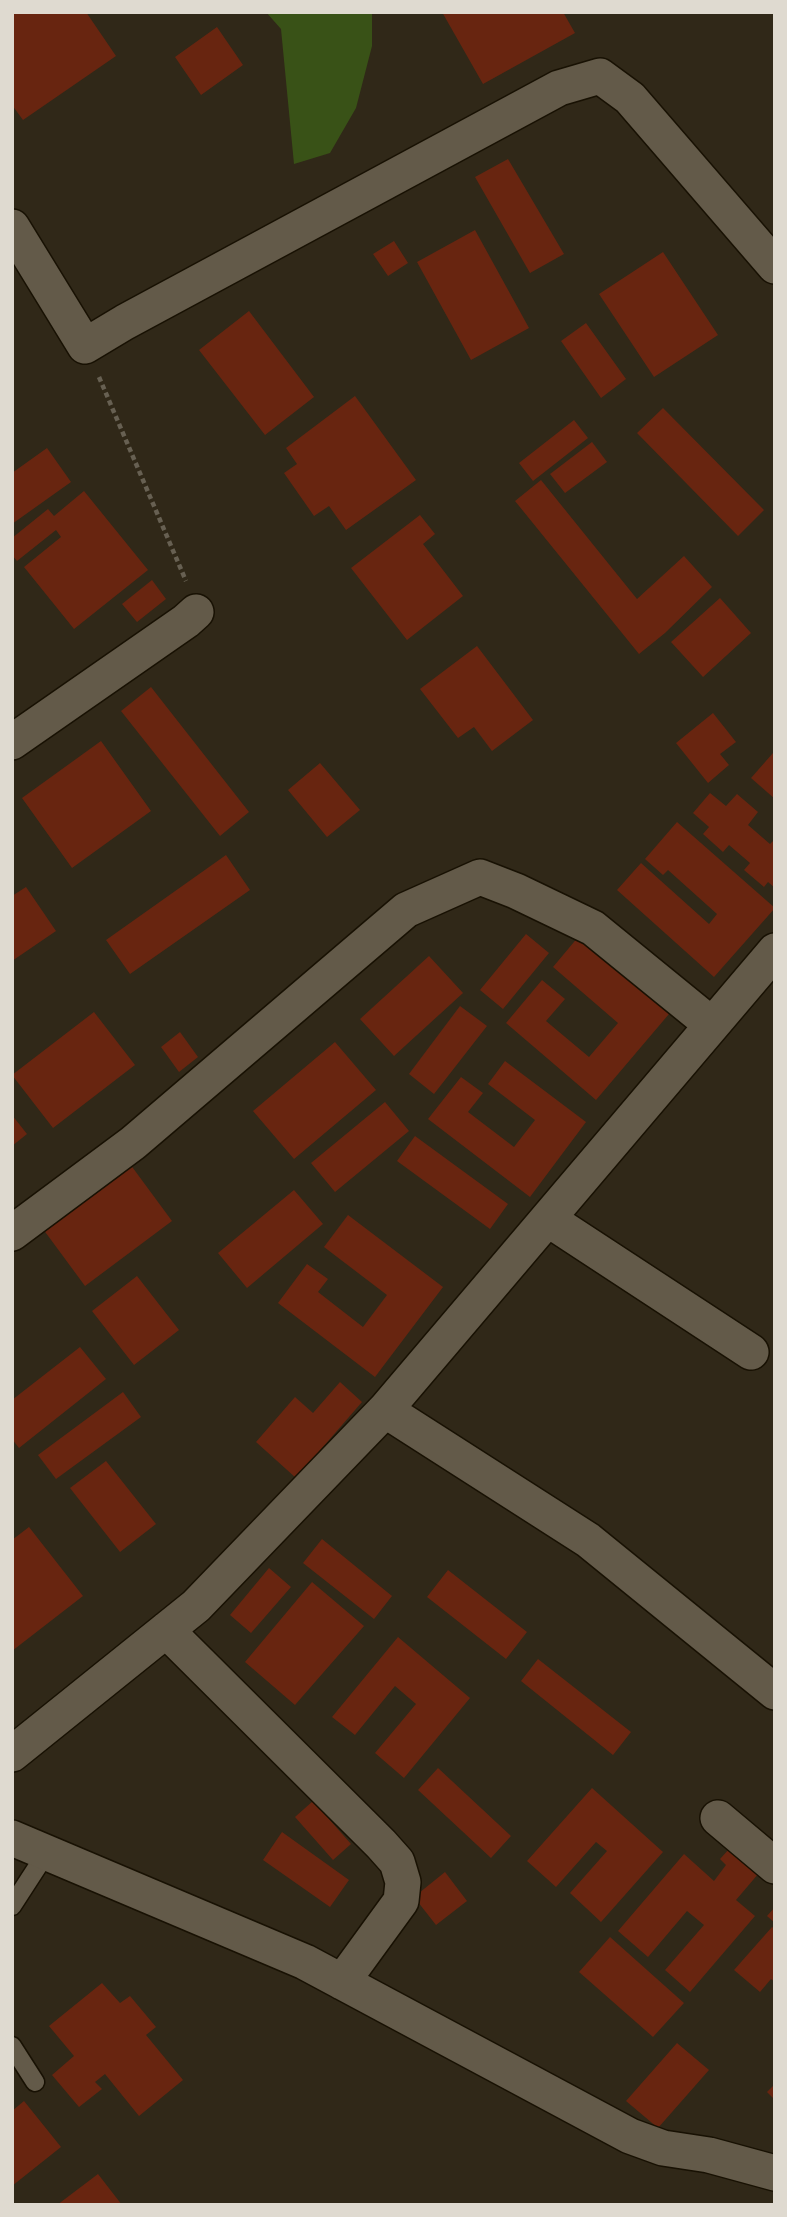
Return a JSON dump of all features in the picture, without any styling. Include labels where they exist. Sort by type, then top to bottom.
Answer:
[{"type":"street","points":[[12,227],[85,345],[559,88],[600,76],[630,98],[775,266]]},
{"type":"street","points":[[12,742],[196,612]]},
{"type":"street","points":[[12,1233],[132,1143],[406,910],[481,877],[593,928],[712,1025]]},
{"type":"street","points":[[12,1755],[196,1606],[385,1410],[775,951]]},
{"type":"street","points":[[548,1219],[751,1352]]},
{"type":"street","points":[[385,1410],[588,1540],[775,1692]]},
{"type":"street","points":[[166,1630],[382,1844],[397,1863],[403,1882],[401,1902],[342,1982]]},
{"type":"street","points":[[718,1818],[775,1866]]},
{"type":"street","points":[[12,1838],[305,1962],[630,2136],[663,2148],[709,2154],[775,2173]]},
{"type":"lane","points":[[12,1906],[47,1852]]},
{"type":"lane","points":[[12,2046],[35,2082]]},
{"type":"path","points":[[85,345],[194,600],[196,612]]},
{"type":"green space","points":[[266,12],[372,12],[372,46],[356,108],[330,153],[294,164],[281,29]]},
{"type":"building","points":[[12,12],[86,12],[116,56],[23,120],[12,105]]},
{"type":"building","points":[[442,12],[563,12],[575,33],[483,84]]},
{"type":"building","points":[[217,27],[243,65],[201,95],[175,57]]},
{"type":"building","points":[[508,159],[564,254],[530,273],[475,177]]},
{"type":"building","points":[[475,230],[529,328],[471,360],[417,262]]},
{"type":"building","points":[[394,241],[408,263],[388,276],[373,254]]},
{"type":"building","points":[[663,252],[718,335],[654,377],[599,294]]},
{"type":"building","points":[[249,311],[314,397],[265,435],[199,350]]},
{"type":"building","points":[[586,323],[626,379],[601,398],[561,341]]},
{"type":"building","points":[[355,396],[416,480],[346,530],[329,506],[314,516],[284,473],[297,464],[286,448]]},
{"type":"building","points":[[663,408],[764,510],[738,536],[637,433]]},
{"type":"building","points":[[574,420],[588,438],[533,481],[519,463]]},
{"type":"building","points":[[592,442],[607,462],[565,493],[550,474]]},
{"type":"building","points":[[47,448],[71,482],[12,524],[12,473]]},
{"type":"building","points":[[541,480],[637,599],[684,556],[712,587],[665,633],[639,654],[515,501]]},
{"type":"building","points":[[84,491],[148,570],[74,629],[24,567],[61,537],[56,530],[17,561],[12,555],[12,538],[48,509],[54,516]]},
{"type":"building","points":[[420,515],[435,534],[423,544],[463,596],[407,640],[351,568]]},
{"type":"building","points":[[152,580],[166,599],[137,622],[122,604]]},
{"type":"building","points":[[720,598],[751,633],[703,677],[671,642]]},
{"type":"building","points":[[477,646],[533,720],[492,751],[474,727],[458,738],[420,689]]},
{"type":"building","points":[[151,687],[249,812],[220,836],[121,711]]},
{"type":"building","points":[[713,713],[736,742],[720,754],[729,765],[708,783],[676,743]]},
{"type":"building","points":[[101,741],[151,811],[72,868],[22,798]]},
{"type":"building","points":[[773,753],[775,755],[775,799],[751,778]]},
{"type":"building","points":[[320,763],[360,810],[327,837],[288,790]]},
{"type":"building","points":[[710,793],[726,806],[737,794],[758,812],[748,825],[770,844],[775,839],[775,888],[768,882],[764,887],[744,870],[750,863],[729,845],[723,852],[703,834],[709,827],[693,813]]},
{"type":"building","points":[[677,822],[775,908],[714,977],[617,890],[641,863],[709,924],[717,914],[668,870],[663,875],[645,859]]},
{"type":"building","points":[[226,855],[250,890],[130,974],[106,940]]},
{"type":"building","points":[[26,887],[56,931],[12,961],[12,896]]},
{"type":"building","points":[[526,934],[549,953],[503,1009],[480,990]]},
{"type":"building","points":[[579,936],[669,1014],[596,1100],[506,1023],[542,980],[565,999],[546,1021],[589,1057],[618,1023],[553,967]]},
{"type":"building","points":[[429,956],[463,993],[394,1056],[360,1019]]},
{"type":"building","points":[[460,1006],[487,1026],[434,1094],[409,1074]]},
{"type":"building","points":[[94,1012],[135,1065],[53,1128],[12,1075]]},
{"type":"building","points":[[180,1032],[198,1057],[179,1072],[161,1047]]},
{"type":"building","points":[[335,1042],[376,1090],[294,1159],[253,1111]]},
{"type":"building","points":[[505,1061],[586,1122],[530,1197],[428,1119],[461,1077],[483,1093],[468,1112],[514,1147],[535,1120],[488,1084]]},
{"type":"building","points":[[385,1102],[409,1131],[335,1192],[311,1163]]},
{"type":"building","points":[[12,1115],[27,1134],[12,1146]]},
{"type":"building","points":[[415,1136],[508,1204],[490,1229],[397,1161]]},
{"type":"building","points":[[130,1164],[172,1221],[85,1286],[43,1229]]},
{"type":"building","points":[[294,1190],[323,1224],[247,1288],[218,1253]]},
{"type":"building","points":[[348,1215],[443,1287],[375,1377],[278,1303],[307,1264],[328,1279],[318,1292],[363,1327],[387,1295],[324,1247]]},
{"type":"building","points":[[137,1276],[179,1330],[134,1365],[92,1311]]},
{"type":"building","points":[[80,1347],[106,1379],[19,1448],[12,1439],[12,1400]]},
{"type":"building","points":[[340,1382],[362,1402],[296,1478],[256,1442],[295,1397],[313,1413]]},
{"type":"building","points":[[123,1392],[141,1417],[56,1479],[38,1455]]},
{"type":"building","points":[[106,1461],[156,1524],[120,1552],[70,1488]]},
{"type":"building","points":[[29,1527],[83,1596],[12,1651],[12,1540]]},
{"type":"building","points":[[322,1539],[392,1596],[374,1619],[303,1563]]},
{"type":"building","points":[[269,1568],[291,1587],[251,1633],[230,1615]]},
{"type":"building","points":[[448,1570],[527,1632],[506,1659],[427,1597]]},
{"type":"building","points":[[312,1582],[364,1626],[295,1705],[245,1662]]},
{"type":"building","points":[[398,1637],[470,1698],[404,1778],[375,1753],[416,1704],[395,1686],[355,1735],[332,1717]]},
{"type":"building","points":[[538,1659],[631,1732],[613,1755],[521,1681]]},
{"type":"building","points":[[438,1768],[511,1836],[491,1858],[418,1790]]},
{"type":"building","points":[[592,1788],[663,1852],[601,1922],[570,1893],[607,1851],[596,1842],[556,1887],[527,1861]]},
{"type":"building","points":[[313,1801],[351,1844],[333,1860],[295,1817]]},
{"type":"building","points":[[282,1832],[349,1880],[330,1907],[263,1860]]},
{"type":"building","points":[[730,1848],[759,1873],[736,1900],[755,1916],[690,1992],[665,1970],[704,1925],[687,1911],[648,1957],[618,1931],[684,1854],[714,1881],[726,1865],[720,1859]]},
{"type":"building","points":[[445,1872],[467,1901],[436,1925],[414,1897]]},
{"type":"building","points":[[775,1907],[775,1923],[767,1916]]},
{"type":"building","points":[[772,1927],[775,1929],[775,1982],[771,1979],[760,1992],[734,1970]]},
{"type":"building","points":[[610,1937],[684,2003],[653,2037],[579,1972]]},
{"type":"building","points":[[102,1983],[120,2003],[130,1996],[156,2027],[146,2035],[183,2080],[139,2116],[105,2074],[95,2082],[102,2089],[79,2107],[52,2075],[74,2056],[49,2026]]},
{"type":"building","points":[[677,2043],[709,2070],[658,2128],[626,2101]]},
{"type":"building","points":[[775,2084],[775,2100],[767,2092]]},
{"type":"building","points":[[24,2101],[61,2147],[12,2186],[12,2111]]},
{"type":"building","points":[[98,2174],[122,2205],[57,2205]]}]
